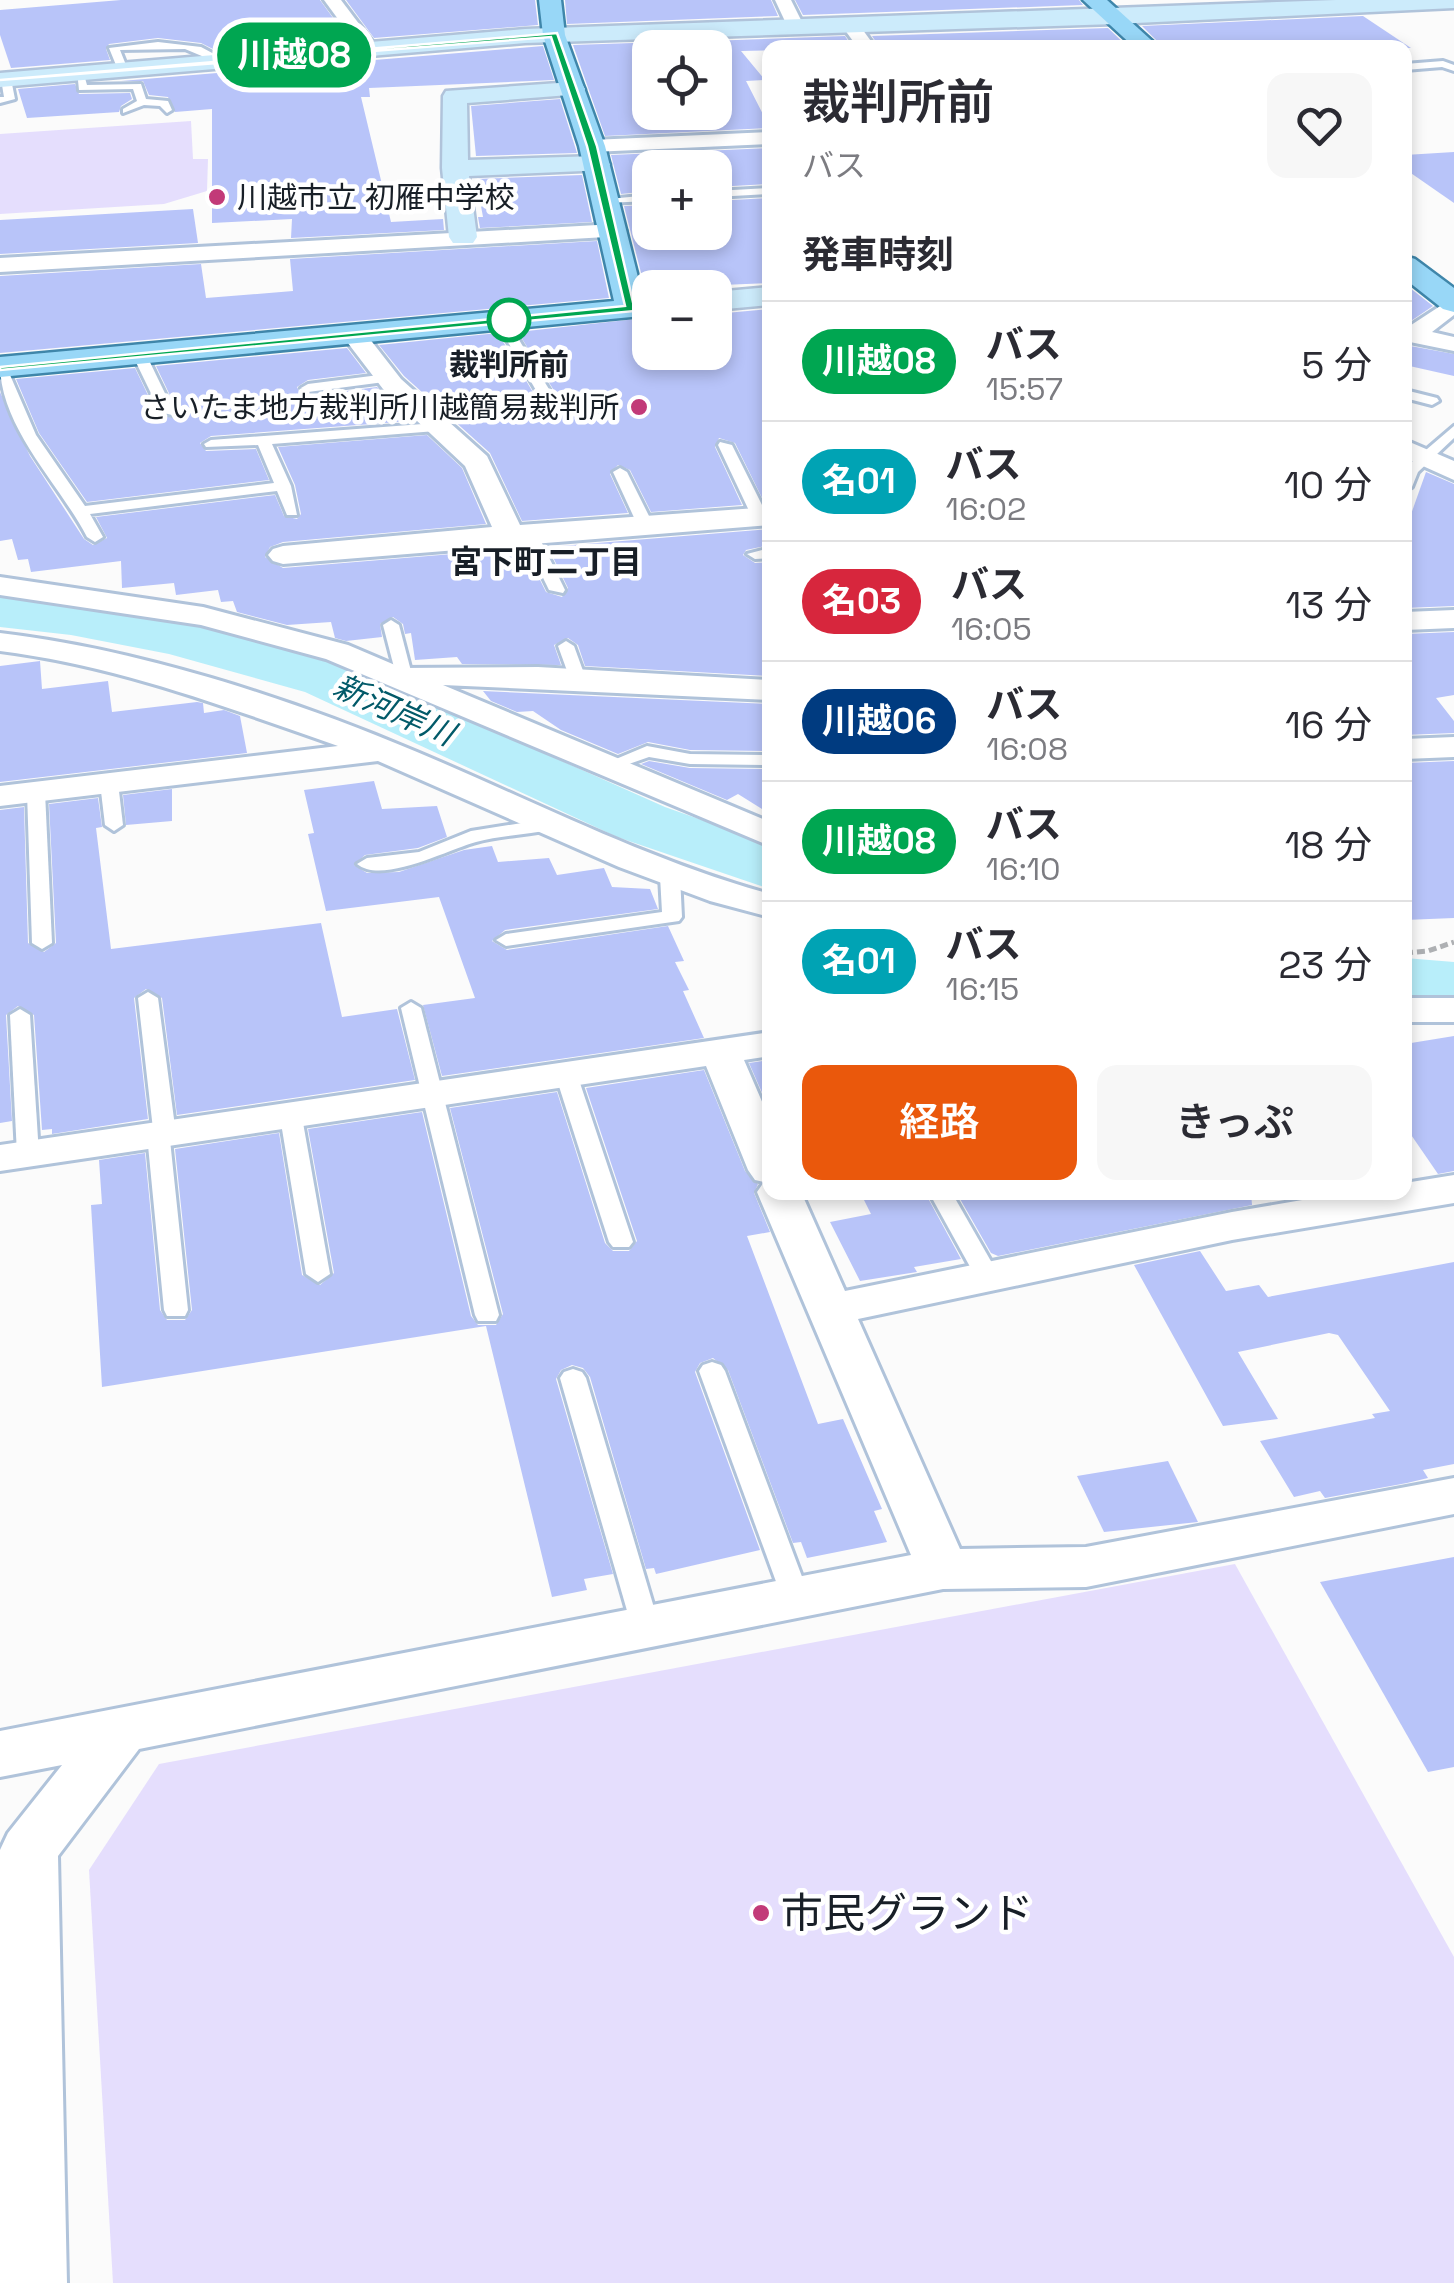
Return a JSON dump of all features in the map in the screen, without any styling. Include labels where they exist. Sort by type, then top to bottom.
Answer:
[{"type":"main road","points":[[550,0],[554,35],[632,284]]},
{"type":"main road","points":[[1094,0],[1141,40]]},
{"type":"main road","points":[[1412,270],[1454,304]]},
{"type":"main road","points":[[0,368],[632,309]]},
{"type":"street","points":[[332,0],[369,49]]},
{"type":"street","points":[[783,0],[796,28]]},
{"type":"street","points":[[732,34],[796,28],[1446,1]]},
{"type":"street","points":[[851,26],[862,40]]},
{"type":"street","points":[[4,89],[80,73],[369,49],[554,35],[632,38]]},
{"type":"street","points":[[463,238],[455,168],[455,96],[572,89]]},
{"type":"street","points":[[455,168],[762,139]]},
{"type":"street","points":[[0,265],[614,231]]},
{"type":"street","points":[[732,299],[762,297]]},
{"type":"street","points":[[1412,333],[1454,304]]},
{"type":"street","points":[[353,334],[387,378],[477,462],[519,533]]},
{"type":"street","points":[[1412,337],[1454,344]]},
{"type":"street","points":[[1414,453],[1454,472]]},
{"type":"street","points":[[283,555],[762,516]]},
{"type":"street","points":[[1,583],[203,616],[336,652],[762,832]]},
{"type":"street","points":[[1412,620],[1454,619]]},
{"type":"street","points":[[0,642],[46,646],[161,673],[382,751],[670,876],[762,904]]},
{"type":"street","points":[[398,676],[578,679],[762,690]]},
{"type":"street","points":[[1412,749],[1454,747]]},
{"type":"street","points":[[0,796],[382,751]]},
{"type":"street","points":[[1412,1010],[1454,1010]]},
{"type":"street","points":[[14,1156],[762,1045]]},
{"type":"street","points":[[720,1053],[762,1151]]},
{"type":"street","points":[[1412,1196],[1454,1189]]},
{"type":"street","points":[[782,1200],[943,1569]]},
{"type":"street","points":[[829,1310],[1232,1226],[1388,1200]]},
{"type":"street","points":[[0,1754],[943,1569],[1086,1567],[1454,1496]]},
{"type":"street","points":[[32,2283],[16,2212],[29,1850],[120,1732]]},
{"type":"lane","points":[[1412,66],[1443,64],[1454,68]]},
{"type":"lane","points":[[80,73],[83,88],[137,86],[142,102]]},
{"type":"lane","points":[[4,89],[14,113]]},
{"type":"lane","points":[[127,111],[142,102],[164,103],[167,110]]},
{"type":"lane","points":[[732,193],[762,191]]},
{"type":"lane","points":[[605,200],[632,199]]},
{"type":"lane","points":[[501,320],[551,404]]},
{"type":"lane","points":[[139,354],[167,412]]},
{"type":"lane","points":[[0,368],[30,435],[95,537]]},
{"type":"lane","points":[[308,388],[387,378]]},
{"type":"lane","points":[[1412,396],[1432,401]]},
{"type":"lane","points":[[211,444],[436,427]]},
{"type":"lane","points":[[1414,453],[1454,430]]},
{"type":"lane","points":[[262,440],[271,452],[292,512]]},
{"type":"lane","points":[[726,445],[762,511]]},
{"type":"lane","points":[[620,472],[645,524]]},
{"type":"lane","points":[[81,511],[284,486]]},
{"type":"lane","points":[[519,533],[557,590]]},
{"type":"lane","points":[[391,625],[398,676]]},
{"type":"lane","points":[[566,646],[578,679]]},
{"type":"lane","points":[[606,767],[647,750],[690,759],[762,760]]},
{"type":"lane","points":[[109,784],[114,825]]},
{"type":"lane","points":[[36,792],[42,943]]},
{"type":"lane","points":[[367,864],[423,858],[472,837],[547,824]]},
{"type":"lane","points":[[506,940],[672,916],[670,876]]},
{"type":"lane","points":[[148,998],[176,1310]]},
{"type":"lane","points":[[410,1008],[487,1315]]},
{"type":"lane","points":[[14,1156],[20,1015]]},
{"type":"lane","points":[[566,1077],[621,1242]]},
{"type":"lane","points":[[291,1117],[318,1274]]},
{"type":"lane","points":[[945,1200],[988,1278]]},
{"type":"lane","points":[[712,1371],[796,1598]]},
{"type":"lane","points":[[573,1378],[646,1628]]},
{"type":"path","points":[[1412,952],[1454,942]]},
{"type":"shaded area","points":[[191,121],[193,159],[208,159],[207,191],[164,204],[0,214],[0,134]]},
{"type":"shaded area","name":"市民グランド","points":[[1235,1564],[1454,1957],[1454,2283],[113,2283],[89,1870],[159,1764]]},
{"type":"building","points":[[121,0],[320,0],[349,40],[217,51],[201,43],[158,38],[109,44],[106,49],[110,60],[11,68],[0,35],[0,10]]},
{"type":"building","points":[[346,0],[535,0],[538,25],[374,38]]},
{"type":"building","points":[[565,0],[771,0],[778,16],[567,24]]},
{"type":"building","points":[[795,0],[1079,0],[1083,5],[803,15]]},
{"type":"building","points":[[1363,16],[1399,40],[1156,40],[1142,26]]},
{"type":"building","points":[[1108,28],[1121,40],[875,40],[872,36]]},
{"type":"building","points":[[845,36],[848,40],[762,40],[762,50],[741,51],[762,76],[762,80],[746,81],[762,112],[762,128],[732,130],[732,40]]},
{"type":"building","points":[[632,43],[632,130],[729,130],[605,136],[573,45]]},
{"type":"building","points":[[543,46],[554,80],[369,88],[370,97],[361,97],[391,222],[443,219],[444,230],[291,238],[292,219],[212,223],[212,109],[175,112],[168,97],[149,95],[143,81],[121,81]]},
{"type":"building","points":[[75,84],[79,94],[130,93],[132,99],[119,112],[27,118],[18,89]]},
{"type":"building","points":[[560,99],[577,153],[476,156],[471,106]]},
{"type":"building","points":[[762,148],[762,184],[732,186],[732,150],[725,150]]},
{"type":"building","points":[[1454,152],[1454,203],[1412,174],[1412,155]]},
{"type":"building","points":[[632,154],[632,193],[621,194],[611,155]]},
{"type":"building","points":[[582,175],[592,222],[480,228],[478,217],[483,217],[476,179]]},
{"type":"building","points":[[762,198],[762,283],[732,285],[732,270],[640,270],[635,250],[732,250],[732,200]]},
{"type":"building","points":[[624,206],[632,206],[632,237]]},
{"type":"building","points":[[193,209],[198,243],[0,254],[0,220]]},
{"type":"building","points":[[597,241],[609,298],[0,353],[0,276],[201,264],[206,298],[293,291],[290,259]]},
{"type":"building","points":[[1412,290],[1433,306],[1412,320]]},
{"type":"building","points":[[762,310],[762,498],[735,443],[719,438],[715,447],[742,505],[651,512],[630,470],[618,465],[610,474],[628,513],[522,521],[490,453],[404,376],[379,345],[498,333],[541,406],[557,410],[561,402],[518,332],[632,319],[632,370],[732,370],[732,312]]},
{"type":"building","points":[[1412,346],[1454,354],[1454,376],[1412,367]]},
{"type":"building","points":[[347,348],[366,373],[308,380],[297,387],[299,391],[308,396],[377,387],[412,421],[211,436],[200,443],[206,451],[256,449],[269,480],[87,502],[39,433],[16,379],[135,368],[157,414],[173,418],[177,410],[156,366]]},
{"type":"building","points":[[0,392],[30,456],[84,539],[93,545],[107,538],[96,517],[275,495],[284,516],[297,519],[301,514],[295,485],[278,447],[427,435],[462,468],[486,524],[283,542],[270,547],[265,557],[283,568],[524,548],[546,592],[562,597],[568,588],[548,547],[762,530],[762,547],[746,550],[743,555],[755,563],[762,563],[762,676],[585,666],[578,645],[568,638],[554,645],[561,665],[462,664],[457,657],[415,660],[411,633],[405,634],[403,624],[393,617],[380,624],[382,637],[346,641],[335,638],[331,622],[287,625],[237,612],[233,601],[221,602],[218,590],[176,595],[174,583],[122,588],[121,561],[31,572],[28,559],[18,560],[12,539],[0,541]]},
{"type":"building","points":[[1426,472],[1454,484],[1454,606],[1412,608],[1412,511]]},
{"type":"building","points":[[1454,632],[1454,695],[1436,698],[1454,721],[1454,733],[1412,735],[1412,634]]},
{"type":"building","points":[[40,661],[42,689],[108,681],[112,712],[197,702],[203,703],[204,713],[224,710],[240,716],[247,753],[0,782],[0,666]]},
{"type":"building","points":[[483,691],[762,704],[762,751],[690,750],[648,742],[618,754],[561,730],[533,711],[517,712],[491,701]]},
{"type":"building","points":[[649,761],[690,768],[762,769],[762,809],[738,794],[727,800],[641,764]]},
{"type":"building","points":[[1454,761],[1454,918],[1412,920],[1412,763]]},
{"type":"building","points":[[374,781],[382,809],[437,806],[447,837],[418,848],[365,855],[354,865],[367,873],[399,872],[464,850],[492,846],[498,862],[549,858],[557,875],[604,868],[612,887],[650,889],[658,909],[505,930],[492,941],[507,950],[668,926],[684,961],[675,962],[689,990],[683,991],[704,1038],[442,1076],[423,1005],[475,998],[439,897],[326,911],[308,834],[314,833],[304,790]]},
{"type":"building","points":[[172,789],[172,821],[126,825],[123,795]]},
{"type":"building","points":[[98,798],[102,827],[96,828],[111,949],[321,923],[342,1017],[397,1009],[415,1080],[177,1115],[162,998],[146,989],[134,998],[148,1119],[52,1134],[52,1129],[42,1130],[34,1015],[18,1006],[6,1015],[12,1121],[0,1123],[0,810],[24,807],[28,943],[44,952],[56,943],[49,804]]},
{"type":"building","points":[[1454,1036],[1454,1171],[1438,1174],[1412,1136],[1412,1043]]},
{"type":"building","points":[[762,1061],[762,1093],[749,1063]]},
{"type":"building","points":[[704,1070],[745,1171],[758,1184],[754,1193],[770,1232],[747,1236],[818,1424],[843,1419],[882,1509],[874,1511],[887,1542],[807,1558],[801,1542],[793,1543],[728,1370],[713,1358],[700,1363],[695,1372],[760,1550],[656,1574],[654,1568],[646,1569],[590,1377],[583,1368],[572,1365],[561,1370],[556,1379],[613,1574],[584,1579],[587,1590],[552,1597],[486,1326],[102,1387],[91,1205],[102,1204],[99,1160],[145,1153],[160,1310],[167,1320],[185,1320],[192,1310],[175,1149],[279,1133],[302,1275],[320,1285],[334,1273],[308,1129],[422,1112],[471,1316],[478,1325],[496,1325],[503,1314],[450,1108],[557,1092],[605,1243],[613,1251],[629,1251],[637,1241],[586,1088]]},
{"type":"building","points":[[864,1200],[929,1200],[961,1259],[914,1267],[917,1272],[860,1281],[830,1222],[871,1214]]},
{"type":"building","points":[[961,1200],[1252,1200],[1252,1205],[998,1256],[991,1253]]},
{"type":"building","points":[[1200,1251],[1226,1291],[1259,1285],[1268,1297],[1454,1262],[1454,1464],[1423,1470],[1428,1478],[1407,1483],[1325,1498],[1320,1491],[1294,1497],[1260,1441],[1375,1418],[1372,1414],[1390,1411],[1338,1335],[1329,1333],[1238,1352],[1278,1419],[1223,1426],[1134,1265]]},
{"type":"building","points":[[1168,1461],[1198,1522],[1104,1532],[1077,1476]]},
{"type":"building","points":[[1454,1557],[1454,1767],[1428,1772],[1320,1582]]},
{"type":"waterway","name":"新河岸川","points":[[0,609],[71,617],[177,637],[327,679],[641,822],[762,865]]},
{"type":"waterway","name":"新河岸川","points":[[1412,982],[1454,985]]},
{"type":"bus line","name":"川越08","points":[[0,80],[554,35],[592,146],[631,309],[0,367]]},
{"type":"place","name":"川越市立 初雁中学校","points":[[217,197]]},
{"type":"place","name":"裁判所前","points":[[509,320]]},
{"type":"place","name":"さいたま地方裁判所川越簡易裁判所","points":[[639,407]]},
{"type":"place","name":"市民グランド","points":[[761,1913]]},
{"type":"district","name":"宮下町二丁目","points":[[546,562]]}]
